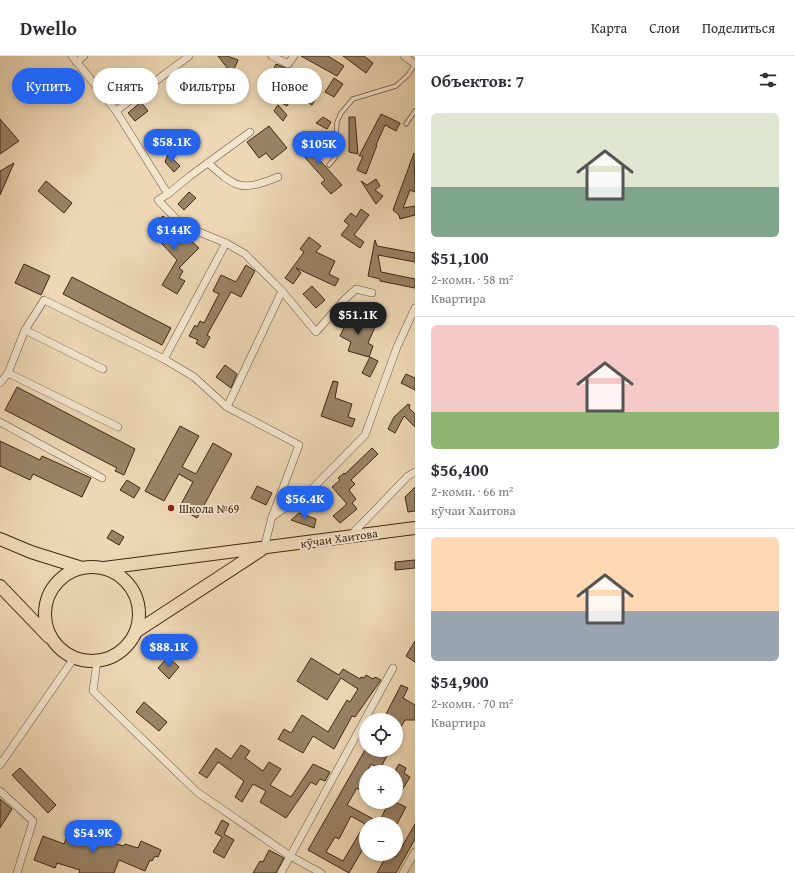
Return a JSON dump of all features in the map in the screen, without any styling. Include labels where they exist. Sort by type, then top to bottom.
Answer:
[{"type":"main road","name":"кӯчаи Хаитова","points":[[104,568],[415,528]]},
{"type":"main road","points":[[0,539],[31,552],[82,568],[104,568],[118,574],[130,585],[137,599],[140,615],[137,631],[121,652],[110,658],[97,661],[86,661],[74,658],[63,652],[0,586]]},
{"type":"main road","points":[[137,631],[264,548]]},
{"type":"main road","points":[[63,652],[53,641],[46,627],[44,611],[48,596],[56,583],[68,573],[82,568]]},
{"type":"street","points":[[84,56],[74,59],[116,111],[168,194]]},
{"type":"street","points":[[116,111],[189,56]]},
{"type":"street","points":[[272,56],[288,64],[294,56]]},
{"type":"street","points":[[404,56],[415,64]]},
{"type":"street","points":[[250,132],[158,200],[182,225],[226,243],[245,254],[282,291],[316,332],[344,300],[356,289],[372,293]]},
{"type":"street","points":[[208,163],[236,185],[257,185],[278,177]]},
{"type":"street","points":[[164,359],[226,243]]},
{"type":"street","points":[[227,407],[282,291]]},
{"type":"street","points":[[0,383],[8,373],[25,330],[44,300],[164,359],[194,377],[227,407],[299,445],[272,517],[264,548]]},
{"type":"street","points":[[272,517],[312,489],[365,435],[398,347],[415,308]]},
{"type":"street","points":[[25,330],[103,369]]},
{"type":"street","points":[[8,373],[118,427]]},
{"type":"street","points":[[0,422],[102,478]]},
{"type":"street","points":[[350,536],[408,476],[415,472]]},
{"type":"street","points":[[0,765],[74,658]]},
{"type":"street","points":[[97,661],[93,691],[197,792],[290,856],[321,873]]},
{"type":"street","points":[[281,873],[393,668]]},
{"type":"street","points":[[0,791],[33,820],[17,873]]},
{"type":"street","points":[[403,873],[415,852]]},
{"type":"lane","points":[[329,165],[335,158],[337,122],[341,113],[353,99],[396,86],[408,75],[415,64]]},
{"type":"lane","points":[[406,124],[415,111]]},
{"type":"building","points":[[218,56],[227,56],[238,60],[235,68],[227,68]]},
{"type":"building","points":[[301,56],[328,56],[344,66],[337,76]]},
{"type":"building","points":[[343,56],[364,56],[373,63],[366,73]]},
{"type":"building","points":[[276,64],[286,68],[274,68]]},
{"type":"building","points":[[334,78],[343,84],[334,97],[325,92]]},
{"type":"building","points":[[139,104],[143,104],[148,111],[135,121],[128,113]]},
{"type":"building","points":[[278,105],[287,115],[283,121],[274,111]]},
{"type":"building","points":[[381,114],[400,123],[396,131],[385,125],[366,174],[357,170],[363,156],[359,156]]},
{"type":"building","points":[[323,117],[331,122],[327,129],[316,123]]},
{"type":"building","points":[[349,117],[355,117],[358,154],[349,152]]},
{"type":"building","points":[[0,119],[19,141],[0,154]]},
{"type":"building","points":[[269,126],[287,148],[272,160],[266,153],[259,158],[247,142]]},
{"type":"building","points":[[304,134],[321,152],[316,156],[342,185],[331,194],[321,183],[325,180],[301,153],[307,148],[298,139]]},
{"type":"building","points":[[414,153],[415,192],[410,190],[403,208],[415,206],[415,215],[400,219],[399,215],[393,210]]},
{"type":"building","points":[[168,154],[180,166],[174,172],[165,162]]},
{"type":"building","points":[[14,163],[0,195],[0,171]]},
{"type":"building","points":[[376,179],[380,186],[375,190],[383,196],[376,204],[361,181],[367,185]]},
{"type":"building","points":[[46,181],[72,203],[64,213],[38,191]]},
{"type":"building","points":[[189,192],[196,198],[184,210],[178,204]]},
{"type":"building","points":[[361,209],[369,215],[354,235],[364,242],[360,248],[341,235],[349,225],[344,221],[351,213],[356,217]]},
{"type":"building","points":[[163,216],[199,248],[179,268],[183,271],[179,278],[185,281],[177,294],[162,285],[177,260],[149,230]]},
{"type":"building","points":[[309,237],[321,246],[316,252],[335,261],[329,274],[339,279],[335,286],[296,268],[301,273],[293,284],[285,278],[304,252],[300,249]]},
{"type":"building","points":[[375,240],[377,246],[415,253],[415,262],[378,255],[381,272],[415,279],[415,288],[380,281],[380,279],[368,276]]},
{"type":"building","points":[[24,264],[50,276],[41,295],[15,283]]},
{"type":"building","points":[[246,265],[255,271],[241,297],[231,292],[207,335],[210,337],[204,348],[196,343],[198,340],[189,336],[195,325],[197,327],[200,321],[204,323],[219,294],[213,291],[221,275],[236,282]]},
{"type":"building","points":[[72,277],[171,328],[162,345],[63,294]]},
{"type":"building","points":[[312,286],[325,300],[316,308],[303,294]]},
{"type":"building","points":[[351,314],[375,327],[368,343],[373,346],[369,357],[348,351],[351,342],[340,336]]},
{"type":"building","points":[[370,357],[378,361],[370,377],[362,373]]},
{"type":"building","points":[[225,365],[237,374],[231,388],[216,377]]},
{"type":"building","points":[[406,374],[415,378],[415,390],[401,383]]},
{"type":"building","points":[[333,381],[338,382],[335,398],[352,404],[348,417],[355,419],[352,427],[321,416]]},
{"type":"building","points":[[17,387],[135,449],[124,475],[115,471],[117,468],[5,410]]},
{"type":"building","points":[[408,404],[410,405],[409,408],[415,414],[415,427],[404,416],[395,433],[388,429],[394,417]]},
{"type":"building","points":[[180,426],[199,436],[182,467],[196,474],[213,443],[232,454],[197,518],[179,508],[193,482],[179,474],[164,501],[145,491]]},
{"type":"building","points":[[0,441],[40,460],[42,456],[91,478],[82,497],[33,474],[30,480],[0,466]]},
{"type":"building","points":[[372,448],[378,454],[351,480],[355,484],[349,490],[356,499],[352,503],[357,509],[340,523],[333,516],[347,504],[332,487],[340,480],[338,478],[344,473],[345,474]]},
{"type":"building","points":[[127,480],[140,488],[134,498],[120,490]]},
{"type":"building","points":[[257,486],[272,493],[266,505],[251,498]]},
{"type":"building","points":[[415,487],[415,511],[408,512],[405,497]]},
{"type":"building","points":[[299,513],[316,519],[314,528],[291,520]]},
{"type":"building","points":[[112,530],[124,537],[119,545],[107,538]]},
{"type":"building","points":[[415,560],[415,568],[395,570],[395,562]]},
{"type":"building","points":[[415,641],[415,662],[406,656]]},
{"type":"building","points":[[168,657],[179,667],[169,679],[158,668]]},
{"type":"building","points":[[311,658],[339,675],[343,669],[360,679],[361,677],[364,678],[366,675],[373,679],[375,677],[381,680],[355,717],[352,716],[334,749],[313,736],[303,753],[278,739],[284,729],[291,733],[302,715],[328,732],[347,700],[350,702],[358,689],[341,678],[327,700],[297,681]]},
{"type":"building","points":[[401,685],[408,688],[403,698],[415,705],[415,720],[405,720],[403,723],[403,713],[387,713]]},
{"type":"building","points":[[144,702],[167,722],[159,731],[136,712]]},
{"type":"building","points":[[241,745],[250,751],[245,758],[263,771],[269,762],[281,769],[270,785],[291,797],[313,764],[330,772],[325,781],[320,779],[316,785],[311,782],[286,818],[260,802],[266,791],[253,784],[242,802],[235,797],[244,781],[218,762],[207,778],[199,773],[216,748],[231,759]]},
{"type":"building","points":[[361,757],[386,757],[382,765],[359,765],[359,790],[357,788],[347,805],[370,817],[359,817],[359,821],[351,816],[339,839],[335,837],[326,852],[343,861],[359,834],[359,856],[349,873],[308,850]]},
{"type":"building","points":[[403,766],[406,768],[404,773],[410,777],[403,788]]},
{"type":"building","points":[[20,768],[56,805],[48,813],[12,775]]},
{"type":"building","points":[[0,799],[12,809],[0,828]]},
{"type":"building","points":[[403,806],[406,807],[401,817],[382,817],[386,809],[403,809]]},
{"type":"building","points":[[222,820],[229,824],[224,834],[234,840],[224,858],[213,852],[222,837],[215,833]]},
{"type":"building","points":[[72,824],[84,829],[81,836],[104,845],[105,841],[124,846],[125,844],[138,848],[141,841],[161,850],[158,857],[155,856],[152,861],[150,860],[145,871],[119,860],[114,873],[79,873],[80,870],[57,863],[55,868],[34,860],[43,836],[64,844]]},
{"type":"building","points":[[415,824],[415,839],[403,860],[403,845]]},
{"type":"building","points":[[269,850],[284,858],[276,873],[253,873],[260,861],[263,862]]},
{"type":"building","points":[[383,861],[403,861],[396,873],[377,873]]},
{"type":"place","name":"Школа №69","points":[[171,508]]}]
